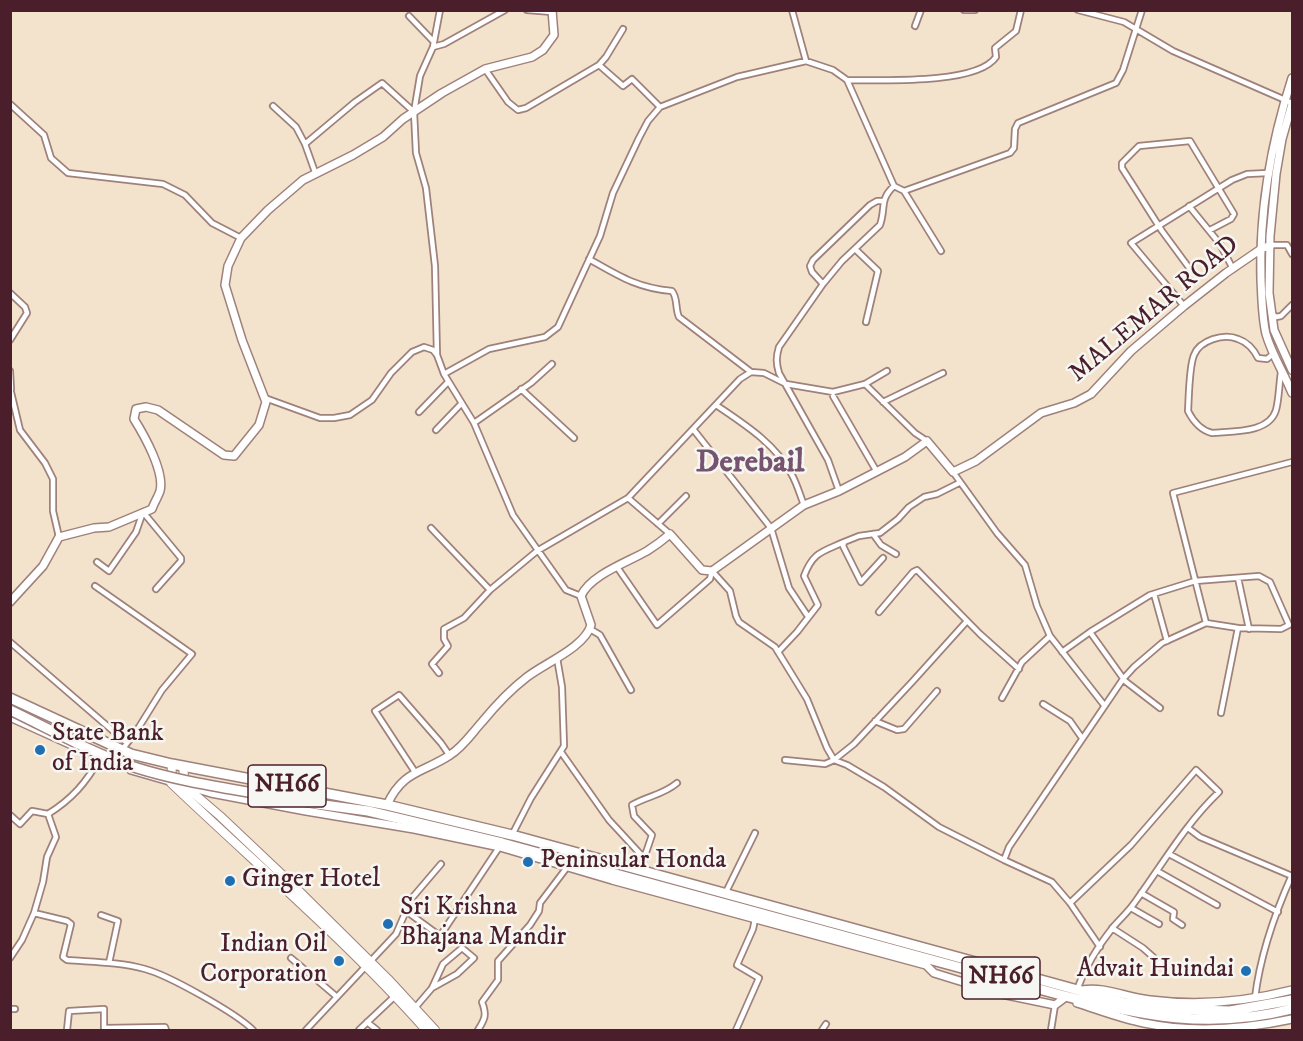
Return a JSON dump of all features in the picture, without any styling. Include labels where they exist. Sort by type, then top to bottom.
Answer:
[{"type":"highway","name":"NH66","points":[[10,698],[124,747],[172,764],[387,805],[512,835],[1125,1002],[1166,1009],[1195,1008],[1230,1011],[1293,1000]]},
{"type":"highway","name":"NH66","points":[[10,710],[92,750],[136,767],[198,783],[409,820],[1064,997],[1152,1016],[1194,1020],[1232,1019],[1293,1009]]},
{"type":"main road","points":[[172,764],[171,783],[368,963],[426,1030]]},
{"type":"main road","points":[[183,766],[185,786],[220,816],[435,1030]]},
{"type":"street","points":[[440,10],[433,45],[420,76],[414,112],[416,153],[426,188],[435,266],[437,355],[448,382],[474,423],[513,515],[566,590],[581,596]]},
{"type":"street","points":[[433,45],[444,44],[505,10]]},
{"type":"street","points":[[59,537],[94,528],[109,527],[152,509],[161,490],[159,475],[146,438],[134,419],[136,409],[146,407],[158,410],[224,454],[234,456],[259,425],[266,402],[242,340],[225,285],[228,266],[241,238],[268,210],[303,180],[383,137],[414,112],[463,80],[485,69],[532,57],[543,51],[554,34],[552,11],[527,10]]},
{"type":"street","points":[[792,10],[806,61]]},
{"type":"street","points":[[915,26],[921,10]]},
{"type":"street","points":[[964,10],[975,10]]},
{"type":"street","points":[[847,80],[944,77],[975,72],[991,64],[996,57],[995,48],[1016,31],[1022,10]]},
{"type":"street","points":[[1078,10],[1124,22],[1173,51],[1290,102]]},
{"type":"street","points":[[904,191],[1010,153],[1016,141],[1015,129],[1018,123],[1116,83],[1123,70],[1142,10]]},
{"type":"street","points":[[409,16],[433,45]]},
{"type":"street","points":[[485,69],[508,102],[518,110],[526,108],[599,65],[623,29]]},
{"type":"street","points":[[444,374],[489,349],[523,343],[553,333],[563,319],[600,236],[613,193],[648,121],[660,107],[737,77],[806,61],[833,70],[847,80],[894,186],[904,191],[941,251]]},
{"type":"street","points":[[599,65],[623,86],[632,79],[660,107]]},
{"type":"street","points":[[1293,78],[1278,157],[1270,246],[1269,293],[1274,330],[1293,370]]},
{"type":"street","points":[[305,144],[355,102],[382,83],[414,112]]},
{"type":"street","points":[[1290,102],[1274,141],[1268,173],[1261,249],[1262,310],[1266,334],[1273,354],[1293,393]]},
{"type":"street","points":[[10,104],[44,135],[51,159],[69,173],[162,184],[185,195],[212,223],[241,238]]},
{"type":"street","points":[[273,106],[296,127],[315,172]]},
{"type":"street","points":[[1190,269],[1122,168],[1122,163],[1139,146],[1190,141],[1234,214],[1231,219],[1210,230]]},
{"type":"street","points":[[1184,306],[1131,243],[1232,180],[1247,174],[1268,173]]},
{"type":"street","points":[[839,491],[828,460],[776,364],[777,354],[779,347],[823,284],[880,225],[883,217],[883,201],[894,186]]},
{"type":"street","points":[[823,284],[812,272],[810,266],[813,260],[870,205],[883,201]]},
{"type":"street","points":[[1189,206],[1210,230],[1233,269]]},
{"type":"street","points":[[1270,246],[1287,245],[1293,254]]},
{"type":"street","name":"MALEMAR ROAD","points":[[953,472],[976,461],[1041,413],[1074,403],[1091,394],[1131,351],[1184,306],[1261,249],[1270,246]]},
{"type":"street","points":[[855,249],[878,271],[866,322]]},
{"type":"street","points":[[589,259],[633,284],[672,291],[675,294],[679,317],[751,372],[764,374],[786,384],[833,392],[865,384],[886,371]]},
{"type":"street","points":[[10,293],[21,303],[27,313],[10,340]]},
{"type":"street","points":[[1271,313],[1276,317],[1281,316],[1293,305]]},
{"type":"street","points":[[1273,354],[1267,359],[1258,358],[1248,344],[1237,338],[1211,339],[1202,345],[1194,354],[1188,411],[1204,431],[1212,433],[1258,428],[1269,421],[1275,412],[1281,370]]},
{"type":"street","points":[[264,398],[320,418],[350,415],[372,400],[391,373],[412,352],[424,347],[430,348],[437,355]]},
{"type":"street","points":[[474,423],[552,364]]},
{"type":"street","points":[[10,371],[11,388],[20,430],[45,463],[53,479],[53,511],[59,537],[43,566],[10,602]]},
{"type":"street","points":[[439,673],[432,664],[448,646],[444,639],[444,629],[464,618],[490,590],[537,551],[628,498],[740,379],[751,372]]},
{"type":"street","points":[[884,402],[944,373]]},
{"type":"street","points":[[418,412],[448,382]]},
{"type":"street","points":[[865,384],[915,433],[927,441],[953,472],[997,533],[1025,565],[1037,606],[1050,636],[1104,705]]},
{"type":"street","points":[[521,389],[574,438]]},
{"type":"street","points":[[833,396],[877,472]]},
{"type":"street","points":[[436,430],[461,404]]},
{"type":"street","points":[[716,405],[764,439],[785,463],[804,506]]},
{"type":"street","points":[[693,429],[771,528],[789,588],[807,615]]},
{"type":"street","points":[[617,567],[657,625],[710,579],[712,571],[771,528],[804,506],[905,457],[927,441]]},
{"type":"street","points":[[1206,623],[1173,493],[1293,462]]},
{"type":"street","points":[[777,652],[797,632],[818,605],[804,576],[816,555],[859,536],[880,533],[924,497],[937,494],[959,483]]},
{"type":"street","points":[[658,524],[686,496]]},
{"type":"street","points":[[628,498],[670,534],[702,570],[712,571],[730,591],[739,622],[775,647],[807,699],[834,760],[884,787],[939,827],[1052,882],[1070,903],[1100,947]]},
{"type":"street","points":[[97,562],[109,571],[136,532],[143,512]]},
{"type":"street","points":[[143,512],[181,558],[181,561],[156,589]]},
{"type":"street","points":[[431,528],[490,590]]},
{"type":"street","points":[[387,805],[393,793],[415,772],[450,756],[466,741],[500,700],[527,677],[575,645],[590,629],[591,625],[581,596],[584,589],[594,580],[649,550],[670,534]]},
{"type":"street","points":[[873,534],[881,545],[896,554]]},
{"type":"street","points":[[844,542],[843,546],[848,558],[861,582],[883,558]]},
{"type":"street","points":[[879,612],[917,570],[1019,669]]},
{"type":"street","points":[[1004,860],[1009,847],[1104,705],[1134,667],[1167,641],[1206,623],[1249,629],[1281,629],[1289,625],[1270,582],[1259,576],[1195,581],[1154,594],[1090,632],[1062,652]]},
{"type":"street","points":[[1238,578],[1249,629]]},
{"type":"street","points":[[10,642],[124,747],[162,690],[192,654],[95,586]]},
{"type":"street","points":[[1154,594],[1167,641]]},
{"type":"street","points":[[785,760],[825,764],[834,760],[875,721],[967,621]]},
{"type":"street","points":[[1221,713],[1238,628]]},
{"type":"street","points":[[590,629],[600,634],[631,690]]},
{"type":"street","points":[[1090,632],[1123,679],[1160,708]]},
{"type":"street","points":[[1002,698],[1022,662],[1050,636]]},
{"type":"street","points":[[512,835],[531,798],[564,746],[562,687],[557,657]]},
{"type":"street","points":[[875,721],[897,730],[904,729],[937,691]]},
{"type":"street","points":[[415,772],[375,711],[399,695],[450,756]]},
{"type":"street","points":[[1043,704],[1070,721],[1082,738]]},
{"type":"street","points":[[10,717],[100,758],[171,783],[306,811],[501,845],[440,936],[406,911]]},
{"type":"street","points":[[561,752],[609,820],[644,858]]},
{"type":"street","points":[[10,815],[20,824],[32,811],[48,814],[67,803],[100,758]]},
{"type":"street","points":[[1070,903],[1131,845],[1196,770],[1220,792],[1203,808],[1131,908],[1112,928],[1084,970],[1078,990]]},
{"type":"street","points":[[640,870],[652,835],[634,816],[632,804],[667,792],[677,783]]},
{"type":"street","points":[[10,958],[22,940],[34,913],[47,857],[56,837],[48,814]]},
{"type":"street","points":[[1188,828],[1200,837],[1292,875],[1264,952],[1255,999]]},
{"type":"street","points":[[725,894],[755,833]]},
{"type":"street","points":[[1169,854],[1278,912]]},
{"type":"street","points":[[310,1029],[396,934],[412,898],[441,864]]},
{"type":"street","points":[[478,1030],[487,1013],[483,1002],[498,980],[498,961],[530,925],[539,911],[540,903],[570,864],[755,919],[926,965],[934,973],[1002,994],[1055,1005]]},
{"type":"street","points":[[1157,871],[1217,905]]},
{"type":"street","points":[[1141,894],[1174,912],[1173,919],[1182,925]]},
{"type":"street","points":[[1131,908],[1159,924]]},
{"type":"street","points":[[34,913],[67,921],[70,924],[63,952],[63,957],[67,960],[146,969],[210,1001],[253,1030]]},
{"type":"street","points":[[101,915],[118,921],[109,963]]},
{"type":"street","points":[[736,1030],[759,978],[737,965],[755,919]]},
{"type":"street","points":[[1112,928],[1143,948],[1161,964]]},
{"type":"street","points":[[414,1009],[432,988],[443,964],[462,948],[474,958],[458,974],[432,988]]},
{"type":"street","points":[[291,958],[337,997]]},
{"type":"street","points":[[1195,1008],[1255,999],[1293,990]]},
{"type":"street","points":[[359,1030],[395,996]]},
{"type":"street","points":[[1051,1030],[1055,1005],[1064,997],[1144,1023],[1183,1028],[1247,1027],[1290,1021]]},
{"type":"street","points":[[67,1030],[69,1011],[104,1009],[104,1028],[165,1027],[166,1030]]},
{"type":"street","points":[[367,1022],[376,1030]]},
{"type":"street","points":[[822,1030],[826,1024]]},
{"type":"place","name":"State Bank of India","points":[[40,750]]},
{"type":"place","name":"Peninsular Honda","points":[[528,862]]},
{"type":"place","name":"Ginger Hotel","points":[[230,881]]},
{"type":"place","name":"Sri Krishna Bhajana Mandir","points":[[388,924]]},
{"type":"place","name":"Indian Oil Corporation","points":[[339,961]]},
{"type":"place","name":"Advait Huindai","points":[[1246,971]]},
{"type":"district","name":"Derebail","points":[[750,464]]}]
